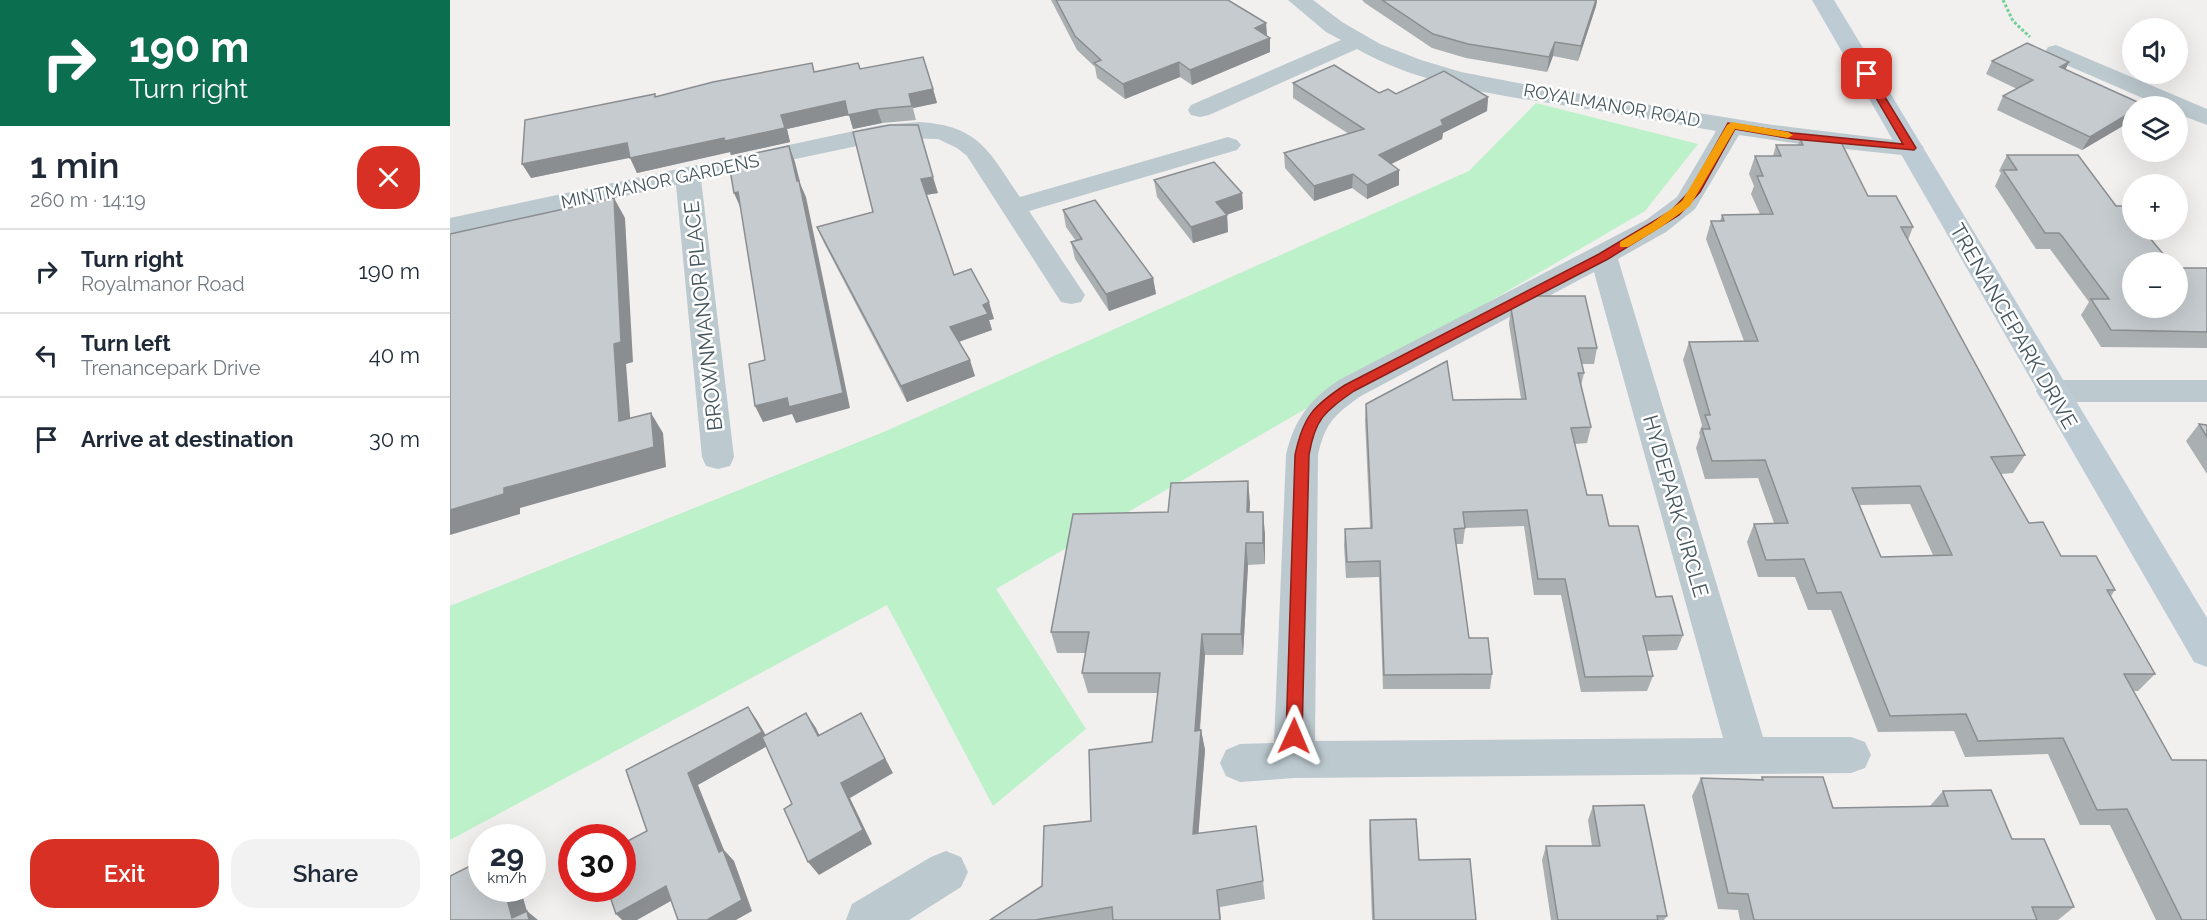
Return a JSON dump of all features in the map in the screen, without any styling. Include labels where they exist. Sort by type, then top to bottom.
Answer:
[{"type":"street","name":"ROYALMANOR ROAD","points":[[1299,0],[1355,42],[1386,55],[1453,76],[1536,93],[1793,136],[1911,148]]},
{"type":"street","name":"TRENANCEPARK DRIVE","points":[[1822,0],[2207,651]]},
{"type":"street","points":[[1200,110],[1355,42]]},
{"type":"street","points":[[2056,52],[2207,118]]},
{"type":"street","points":[[1293,760],[1302,455],[1306,432],[1317,414],[1327,403],[1350,388],[1604,256],[1656,226],[1686,203],[1732,125]]},
{"type":"street","name":"MINTMANOR GARDENS","points":[[450,226],[882,132],[929,129],[956,136],[976,151],[1071,295]]},
{"type":"street","points":[[1012,208],[1228,145]]},
{"type":"street","name":"BROWNMANOR PLACE","points":[[688,175],[718,457]]},
{"type":"street","name":"HYDEPARK CIRCLE","points":[[1604,256],[1748,756]]},
{"type":"street","points":[[2052,392],[2207,391]]},
{"type":"street","points":[[1240,763],[1293,760],[1851,755]]},
{"type":"street","points":[[868,920],[946,872]]},
{"type":"path","points":[[2003,0],[2004,7],[2024,34],[2056,52]]},
{"type":"green space","points":[[1536,103],[1698,144],[1645,211],[996,589],[1086,729],[993,806],[887,605],[480,824],[468,824],[468,830],[450,840],[450,606],[886,431],[1469,171]]},
{"type":"building","points":[[1056,0],[1228,0],[1266,23],[1255,28],[1270,38],[1190,70],[1179,62],[1123,84],[1094,63],[1101,60],[1075,36]]},
{"type":"building","points":[[1382,0],[1596,0],[1581,46],[1555,42],[1549,57],[1468,44],[1433,34]]},
{"type":"building","points":[[2027,43],[2069,62],[2060,67],[2124,96],[2122,96],[2122,118],[2090,137],[2003,96],[2033,80],[1992,61]]},
{"type":"building","points":[[923,57],[933,89],[909,94],[912,106],[877,109],[848,115],[845,101],[781,115],[785,128],[725,141],[724,138],[630,158],[627,143],[522,164],[525,120],[655,94],[655,97],[713,82],[812,63],[814,72],[858,63],[860,69]]},
{"type":"building","points":[[1334,65],[1379,93],[1388,89],[1396,94],[1444,71],[1488,97],[1441,120],[1443,125],[1379,155],[1399,170],[1367,185],[1353,174],[1314,186],[1284,153],[1364,129],[1293,83]]},
{"type":"building","points":[[890,125],[918,125],[933,177],[921,179],[954,275],[971,269],[989,302],[983,305],[988,314],[950,327],[970,360],[901,386],[817,227],[873,212],[853,132]]},
{"type":"building","points":[[1800,138],[1839,138],[1868,196],[1896,196],[1913,227],[1901,227],[2025,455],[1991,457],[2029,523],[2043,522],[2061,556],[2096,556],[2115,590],[2107,590],[2155,674],[2124,674],[2172,760],[2206,760],[2207,920],[2182,920],[2127,809],[2097,810],[2063,738],[1978,741],[1966,714],[1890,716],[1841,592],[1817,593],[1804,559],[1766,560],[1754,524],[1788,523],[1765,460],[1712,461],[1702,429],[1710,429],[1705,415],[1710,415],[1689,342],[1758,341],[1711,221],[1724,221],[1722,215],[1773,214],[1757,176],[1763,176],[1755,156],[1781,156],[1776,145],[1803,145]],"holes":[[[1920,486],[1952,555],[1881,557],[1852,488]]]},
{"type":"building","points":[[789,146],[797,181],[799,181],[843,393],[789,407],[787,398],[755,406],[749,364],[765,360],[738,192],[734,193],[728,159]]},
{"type":"building","points":[[2007,155],[2078,155],[2116,206],[2122,206],[2122,240],[2151,240],[2162,252],[2122,252],[2122,318],[2188,318],[2188,268],[2207,268],[2207,332],[2111,330],[2091,299],[2109,299],[2062,236],[2059,233],[2045,233],[2003,170],[2017,170]]},
{"type":"building","points":[[1214,162],[1242,193],[1216,202],[1227,215],[1191,227],[1154,180]]},
{"type":"building","points":[[614,198],[621,342],[614,344],[619,421],[651,413],[654,447],[504,488],[504,494],[450,510],[450,234]]},
{"type":"building","points":[[1095,200],[1153,278],[1106,294],[1071,242],[1082,239],[1063,210]]},
{"type":"building","points":[[1537,296],[1585,296],[1597,348],[1578,348],[1584,373],[1578,373],[1591,427],[1571,428],[1587,495],[1602,495],[1609,526],[1638,526],[1656,597],[1672,596],[1683,635],[1643,636],[1653,676],[1585,677],[1565,579],[1538,579],[1527,510],[1463,512],[1465,528],[1454,529],[1469,638],[1488,638],[1492,674],[1384,675],[1380,561],[1347,562],[1345,529],[1372,528],[1366,404],[1447,361],[1453,400],[1526,399],[1511,308]]},
{"type":"building","points":[[2199,424],[2207,425],[2207,437]]},
{"type":"building","points":[[1248,481],[1247,512],[1263,512],[1263,543],[1246,543],[1241,634],[1202,634],[1195,731],[1201,730],[1193,834],[1256,826],[1263,881],[1217,890],[1220,920],[1113,920],[1112,907],[1035,920],[990,920],[1042,886],[1044,826],[1091,821],[1089,750],[1152,742],[1160,673],[1082,673],[1089,632],[1051,632],[1073,514],[1168,512],[1171,483]]},
{"type":"building","points":[[748,707],[762,732],[688,773],[719,852],[723,850],[742,900],[707,920],[678,920],[666,886],[616,914],[612,902],[636,902],[636,837],[647,831],[626,770]]},
{"type":"building","points":[[806,713],[818,736],[861,713],[885,759],[841,783],[863,830],[808,862],[784,809],[792,804],[762,737]]},
{"type":"building","points":[[1762,777],[1823,777],[1833,808],[1948,806],[1943,791],[1991,790],[2012,839],[2044,839],[2074,907],[2032,907],[2037,920],[1754,920],[1748,894],[1728,893],[1701,778],[1763,780]]},
{"type":"building","points":[[1644,805],[1667,916],[1657,916],[1658,920],[1558,920],[1546,846],[1600,846],[1593,806]]},
{"type":"building","points":[[1416,819],[1419,860],[1470,859],[1476,920],[1374,920],[1370,820]]},
{"type":"building","points":[[468,867],[468,902],[508,902],[512,918],[527,911],[529,920],[450,920],[450,876]]},
{"type":"slow traffic","points":[[1624,244],[1656,226],[1686,203],[1732,125],[1788,135]]},
{"type":"route","points":[[1294,736],[1302,455],[1306,432],[1317,414],[1327,403],[1350,388],[1604,256],[1675,213],[1694,192],[1732,125],[1793,136],[1911,148],[1867,74]]}]
